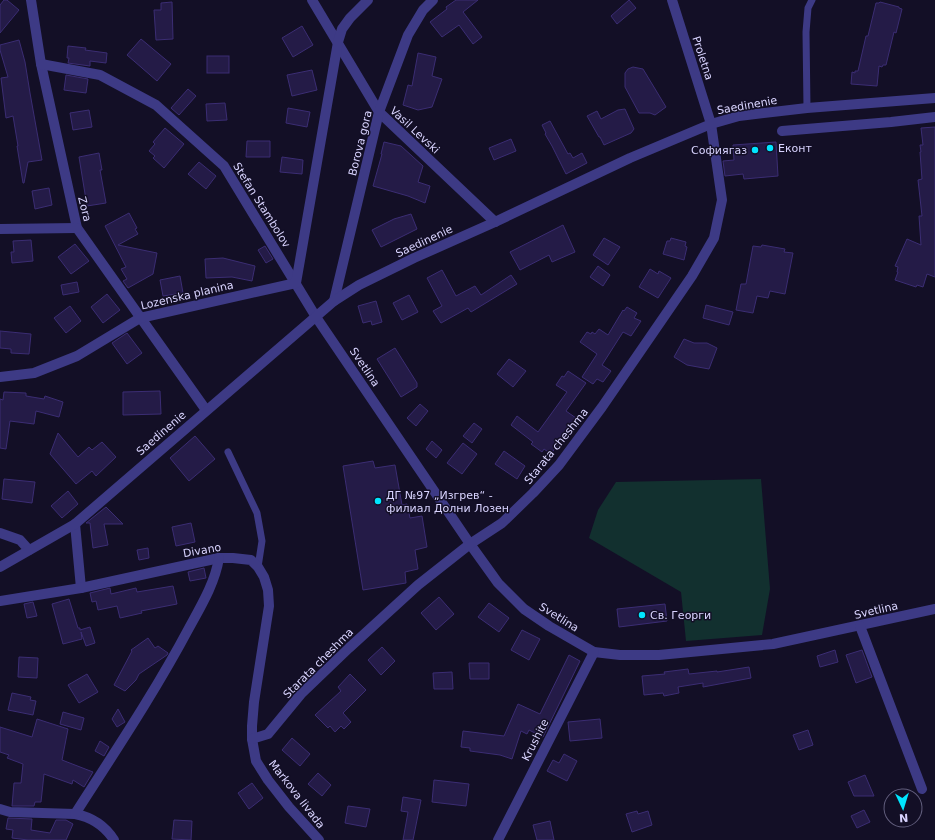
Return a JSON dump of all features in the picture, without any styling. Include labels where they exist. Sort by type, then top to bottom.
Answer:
[{"type":"street","name":"Zora","points":[[31,0],[41,64],[77,228],[206,410]]},
{"type":"street","name":"Vasil Levski","points":[[312,0],[379,112],[496,222]]},
{"type":"street","points":[[296,283],[338,42],[342,29],[350,18],[368,0]]},
{"type":"street","name":"Borova gora","points":[[334,301],[379,112],[408,34],[423,10],[433,0]]},
{"type":"street","name":"Proletna","points":[[672,0],[711,124]]},
{"type":"street","name":"Stefan Stambolov","points":[[41,64],[100,75],[156,105],[224,166],[316,317]]},
{"type":"street","name":"Saedinenie","points":[[0,568],[75,524],[334,301],[359,286],[414,258],[496,222],[630,158],[711,124],[739,116],[807,108],[935,98]]},
{"type":"street","points":[[782,131],[935,117]]},
{"type":"street","name":"Starata cheshma","points":[[252,739],[268,734],[301,694],[418,585],[470,544],[502,523],[559,465],[602,408],[692,276],[714,238],[722,200],[711,124]]},
{"type":"street","points":[[0,229],[77,228]]},
{"type":"street","name":"Lozenska planina","points":[[0,377],[34,373],[77,356],[140,318],[296,283]]},
{"type":"street","name":"Svetlina","points":[[316,317],[498,583],[524,608],[549,626],[594,652],[620,655],[659,655],[773,644],[935,609]]},
{"type":"street","points":[[75,524],[81,588]]},
{"type":"street","points":[[0,533],[20,540],[29,550]]},
{"type":"street","points":[[75,814],[171,662],[210,585],[217,568],[219,558]]},
{"type":"street","name":"Divano","points":[[0,601],[81,588],[219,558],[251,560],[258,567]]},
{"type":"street","points":[[252,739],[254,702],[269,606],[268,590],[264,577],[258,567]]},
{"type":"street","points":[[860,626],[922,788]]},
{"type":"street","name":"Krushite","points":[[498,840],[594,652]]},
{"type":"street","name":"Markova livada","points":[[252,739],[256,761],[268,780],[289,807],[319,840]]},
{"type":"street","points":[[0,809],[10,812],[75,814],[84,816],[108,831],[114,840]]},
{"type":"lane","points":[[807,108],[806,32],[808,8],[812,0]]},
{"type":"lane","points":[[228,452],[257,513],[262,541],[258,567]]},
{"type":"green space","points":[[761,479],[770,589],[762,635],[686,641],[681,592],[589,538],[598,510],[616,482]]},
{"type":"building","points":[[4,0],[7,0],[19,10],[0,33],[0,5]]},
{"type":"building","points":[[456,0],[478,0],[463,12],[482,37],[473,44],[459,25],[442,37],[430,22]]},
{"type":"building","points":[[629,0],[636,8],[617,24],[611,16]]},
{"type":"building","points":[[172,2],[173,39],[156,40],[154,10],[161,10],[161,3]]},
{"type":"building","points":[[880,2],[902,9],[896,33],[894,32],[886,65],[883,65],[882,67],[879,66],[877,86],[851,84],[852,72],[855,73],[855,71],[858,71],[866,36],[868,36],[876,3]]},
{"type":"building","points":[[302,26],[313,45],[293,57],[282,38]]},
{"type":"building","points":[[141,39],[171,64],[157,81],[127,55]]},
{"type":"building","points":[[19,40],[25,62],[42,160],[28,162],[24,183],[13,116],[6,118],[1,78],[8,77],[0,50],[0,45]]},
{"type":"building","points":[[68,46],[86,48],[85,50],[107,53],[106,63],[90,61],[90,66],[68,63]]},
{"type":"building","points":[[418,53],[436,57],[432,76],[442,79],[432,107],[418,110],[403,105],[408,85],[412,86]]},
{"type":"building","points":[[207,56],[229,56],[229,73],[207,73]]},
{"type":"building","points":[[633,67],[643,69],[666,107],[655,115],[650,113],[639,113],[625,87],[625,73],[628,69]]},
{"type":"building","points":[[312,70],[317,90],[292,96],[287,75]]},
{"type":"building","points":[[66,75],[88,79],[86,93],[64,90]]},
{"type":"building","points":[[188,89],[196,96],[179,115],[171,108]]},
{"type":"building","points":[[225,103],[227,120],[207,121],[206,104]]},
{"type":"building","points":[[288,108],[310,112],[307,127],[286,123]]},
{"type":"building","points":[[625,109],[634,129],[631,133],[604,145],[587,116],[597,111],[601,119],[618,110]]},
{"type":"building","points":[[89,110],[92,127],[73,130],[70,113]]},
{"type":"building","points":[[550,121],[568,154],[570,153],[573,158],[582,153],[587,163],[566,174],[545,134],[546,133],[542,125]]},
{"type":"building","points":[[935,127],[935,277],[927,274],[923,287],[917,285],[916,287],[895,280],[898,267],[895,266],[907,239],[921,245],[919,216],[922,216],[918,180],[922,179],[920,145],[923,145],[921,128]]},
{"type":"building","points":[[165,128],[184,144],[164,168],[153,158],[155,156],[149,151],[155,144],[153,142]]},
{"type":"building","points":[[511,139],[516,151],[494,160],[489,148]]},
{"type":"building","points":[[247,141],[270,141],[270,157],[246,157]]},
{"type":"building","points":[[384,142],[401,146],[423,166],[418,182],[430,186],[425,203],[408,196],[373,186]]},
{"type":"building","points":[[776,142],[778,176],[744,179],[743,174],[725,176],[723,161],[734,160],[733,145]]},
{"type":"building","points":[[99,153],[102,170],[100,170],[106,203],[87,206],[79,157]]},
{"type":"building","points":[[282,157],[303,160],[302,174],[280,172]]},
{"type":"building","points":[[199,162],[216,176],[206,189],[188,174]]},
{"type":"building","points":[[49,188],[52,205],[35,209],[32,191]]},
{"type":"building","points":[[129,213],[137,228],[135,229],[138,234],[118,245],[157,253],[153,274],[128,288],[123,281],[127,279],[121,269],[126,267],[105,226]]},
{"type":"building","points":[[411,214],[417,229],[381,247],[372,230],[394,219]]},
{"type":"building","points":[[563,225],[575,252],[552,262],[549,255],[520,270],[510,252]]},
{"type":"building","points":[[604,238],[620,247],[608,265],[593,255]]},
{"type":"building","points":[[671,238],[686,242],[685,246],[687,247],[684,260],[663,254],[667,241],[670,241]]},
{"type":"building","points":[[31,240],[33,261],[12,263],[11,252],[14,252],[13,241]]},
{"type":"building","points":[[75,244],[89,261],[71,274],[58,257]]},
{"type":"building","points":[[762,245],[785,249],[784,252],[793,253],[785,294],[770,291],[768,298],[757,296],[753,313],[736,310],[741,284],[746,284],[753,246],[761,247]]},
{"type":"building","points":[[265,246],[273,259],[266,263],[258,250]]},
{"type":"building","points":[[223,258],[255,266],[252,281],[232,277],[206,278],[205,259]]},
{"type":"building","points":[[598,266],[610,275],[603,286],[590,277]]},
{"type":"building","points":[[650,269],[658,274],[659,271],[671,278],[658,298],[639,287]]},
{"type":"building","points":[[442,270],[456,296],[475,286],[481,295],[511,275],[517,284],[471,312],[468,308],[441,323],[433,311],[442,306],[427,278]]},
{"type":"building","points":[[180,276],[183,293],[163,296],[160,280]]},
{"type":"building","points":[[77,282],[79,292],[63,295],[61,285]]},
{"type":"building","points":[[107,294],[120,310],[103,323],[91,307]]},
{"type":"building","points":[[409,295],[418,312],[402,320],[393,303]]},
{"type":"building","points":[[376,301],[382,322],[372,325],[371,321],[363,323],[358,306]]},
{"type":"building","points":[[706,305],[733,312],[729,325],[703,318]]},
{"type":"building","points":[[70,306],[81,321],[66,333],[54,318]]},
{"type":"building","points":[[627,307],[637,313],[634,318],[641,321],[631,336],[623,332],[602,365],[611,371],[603,382],[597,379],[593,384],[582,377],[597,354],[580,342],[587,332],[591,334],[592,332],[595,334],[599,329],[608,335],[623,310],[624,311]]},
{"type":"building","points":[[0,331],[31,334],[29,354],[11,353],[11,349],[0,348]]},
{"type":"building","points":[[127,333],[142,353],[127,364],[112,343]]},
{"type":"building","points":[[684,339],[694,343],[707,343],[717,348],[709,369],[687,365],[674,357]]},
{"type":"building","points":[[395,348],[417,383],[417,387],[401,397],[377,359]]},
{"type":"building","points":[[509,359],[526,371],[513,387],[497,374]]},
{"type":"building","points":[[568,371],[586,383],[566,411],[576,418],[551,454],[544,449],[542,452],[531,444],[533,442],[511,425],[517,416],[538,432],[567,392],[556,385],[562,376],[564,377]]},
{"type":"building","points":[[160,391],[161,414],[123,415],[123,392]]},
{"type":"building","points":[[4,392],[26,393],[26,396],[44,399],[45,396],[63,402],[59,417],[36,411],[34,424],[10,421],[6,449],[0,448],[0,399],[3,400]]},
{"type":"building","points":[[420,404],[428,411],[416,426],[407,418]]},
{"type":"building","points":[[474,423],[482,429],[472,443],[463,436]]},
{"type":"building","points":[[58,433],[78,457],[89,447],[92,450],[102,442],[116,457],[96,476],[92,471],[76,484],[50,454]]},
{"type":"building","points":[[195,436],[215,459],[189,481],[170,458]]},
{"type":"building","points":[[432,441],[442,450],[436,458],[426,449]]},
{"type":"building","points":[[463,443],[477,454],[462,474],[447,463]]},
{"type":"building","points":[[504,451],[525,466],[517,479],[495,464]]},
{"type":"building","points":[[373,461],[375,468],[395,465],[402,505],[407,504],[410,518],[422,516],[427,547],[415,550],[418,569],[405,572],[406,583],[363,590],[343,466]]},
{"type":"building","points":[[4,479],[35,482],[32,503],[2,499]]},
{"type":"building","points":[[68,491],[78,504],[62,518],[51,506]]},
{"type":"building","points":[[106,507],[123,524],[104,524],[108,545],[93,548],[90,523],[86,523]]},
{"type":"building","points":[[191,523],[195,542],[176,546],[172,527]]},
{"type":"building","points":[[148,548],[149,558],[139,560],[137,550]]},
{"type":"building","points":[[204,568],[206,578],[190,581],[188,572]]},
{"type":"building","points":[[173,586],[177,604],[141,611],[142,613],[120,618],[117,606],[98,610],[96,601],[92,602],[90,593],[110,588],[111,594],[136,588],[137,592]]},
{"type":"building","points":[[439,597],[454,614],[436,630],[421,613]]},
{"type":"building","points":[[69,599],[78,628],[80,628],[80,630],[90,627],[95,643],[86,646],[81,632],[82,639],[63,644],[52,604]]},
{"type":"building","points":[[33,602],[37,616],[27,618],[24,604]]},
{"type":"building","points":[[489,603],[509,618],[499,632],[478,617]]},
{"type":"building","name":"Св. Георги","points":[[665,604],[667,621],[619,627],[617,609]]},
{"type":"building","points":[[522,630],[540,639],[529,660],[511,650]]},
{"type":"building","points":[[148,638],[155,648],[158,646],[168,653],[167,655],[139,674],[136,680],[125,691],[114,685],[132,651],[131,650]]},
{"type":"building","points":[[382,647],[395,661],[381,675],[368,660]]},
{"type":"building","points":[[835,650],[838,662],[820,667],[817,656]]},
{"type":"building","points":[[862,650],[872,677],[856,683],[846,655]]},
{"type":"building","points":[[569,655],[580,661],[543,737],[529,730],[527,734],[521,731],[512,759],[500,755],[470,751],[470,748],[461,747],[463,731],[504,736],[518,704],[540,714]]},
{"type":"building","points":[[19,657],[38,658],[37,678],[18,677]]},
{"type":"building","points":[[469,663],[489,663],[489,679],[470,679]]},
{"type":"building","points":[[749,667],[751,678],[703,687],[703,683],[678,687],[679,693],[664,696],[663,693],[644,695],[642,676],[665,674],[664,672],[688,669],[689,674],[717,672]]},
{"type":"building","points":[[452,672],[453,689],[434,689],[433,673]]},
{"type":"building","points":[[87,674],[98,692],[79,703],[68,685]]},
{"type":"building","points":[[350,674],[366,690],[343,713],[351,722],[344,729],[341,726],[335,732],[330,726],[328,728],[315,715],[341,691],[338,687]]},
{"type":"building","points":[[12,693],[31,697],[30,700],[36,701],[33,715],[8,710]]},
{"type":"building","points":[[118,709],[125,722],[117,727],[112,719]]},
{"type":"building","points":[[63,712],[84,718],[81,730],[60,724]]},
{"type":"building","points":[[37,719],[68,729],[62,760],[93,772],[84,787],[73,780],[72,784],[44,774],[41,802],[35,802],[34,806],[12,806],[14,783],[21,783],[23,764],[7,758],[9,755],[0,752],[0,727],[32,737]]},
{"type":"building","points":[[600,719],[602,738],[570,741],[568,722]]},
{"type":"building","points":[[808,730],[813,745],[799,750],[793,735]]},
{"type":"building","points":[[292,738],[310,754],[300,766],[282,750]]},
{"type":"building","points":[[100,741],[109,747],[104,756],[95,751]]},
{"type":"building","points":[[564,754],[577,761],[567,781],[547,771],[553,760],[559,763]]},
{"type":"building","points":[[318,773],[331,785],[322,796],[308,784]]},
{"type":"building","points":[[865,775],[874,796],[854,796],[848,782]]},
{"type":"building","points":[[434,780],[469,784],[466,806],[432,802]]},
{"type":"building","points":[[252,783],[263,798],[249,809],[238,793]]},
{"type":"building","points":[[403,797],[421,800],[413,840],[403,840],[408,812],[401,811]]},
{"type":"building","points":[[348,806],[370,809],[366,827],[345,823]]},
{"type":"building","points":[[864,810],[870,822],[857,828],[851,816]]},
{"type":"building","points":[[637,811],[638,814],[648,811],[652,825],[632,832],[626,814]]},
{"type":"building","points":[[8,818],[32,819],[31,830],[50,833],[56,820],[66,820],[73,824],[66,840],[28,840],[12,838],[13,830],[6,829]]},
{"type":"building","points":[[174,820],[192,821],[191,840],[172,839]]},
{"type":"building","points":[[550,821],[554,840],[537,840],[533,825]]},
{"type":"place","name":"Еконт","points":[[770,148]]},
{"type":"place","name":"Софиягаз","points":[[755,150]]},
{"type":"place","name":"ДГ №97 „Изгрев“ - филиал Долни Лозен","points":[[378,501]]},
{"type":"place","name":"Св. Георги","points":[[642,615]]}]
